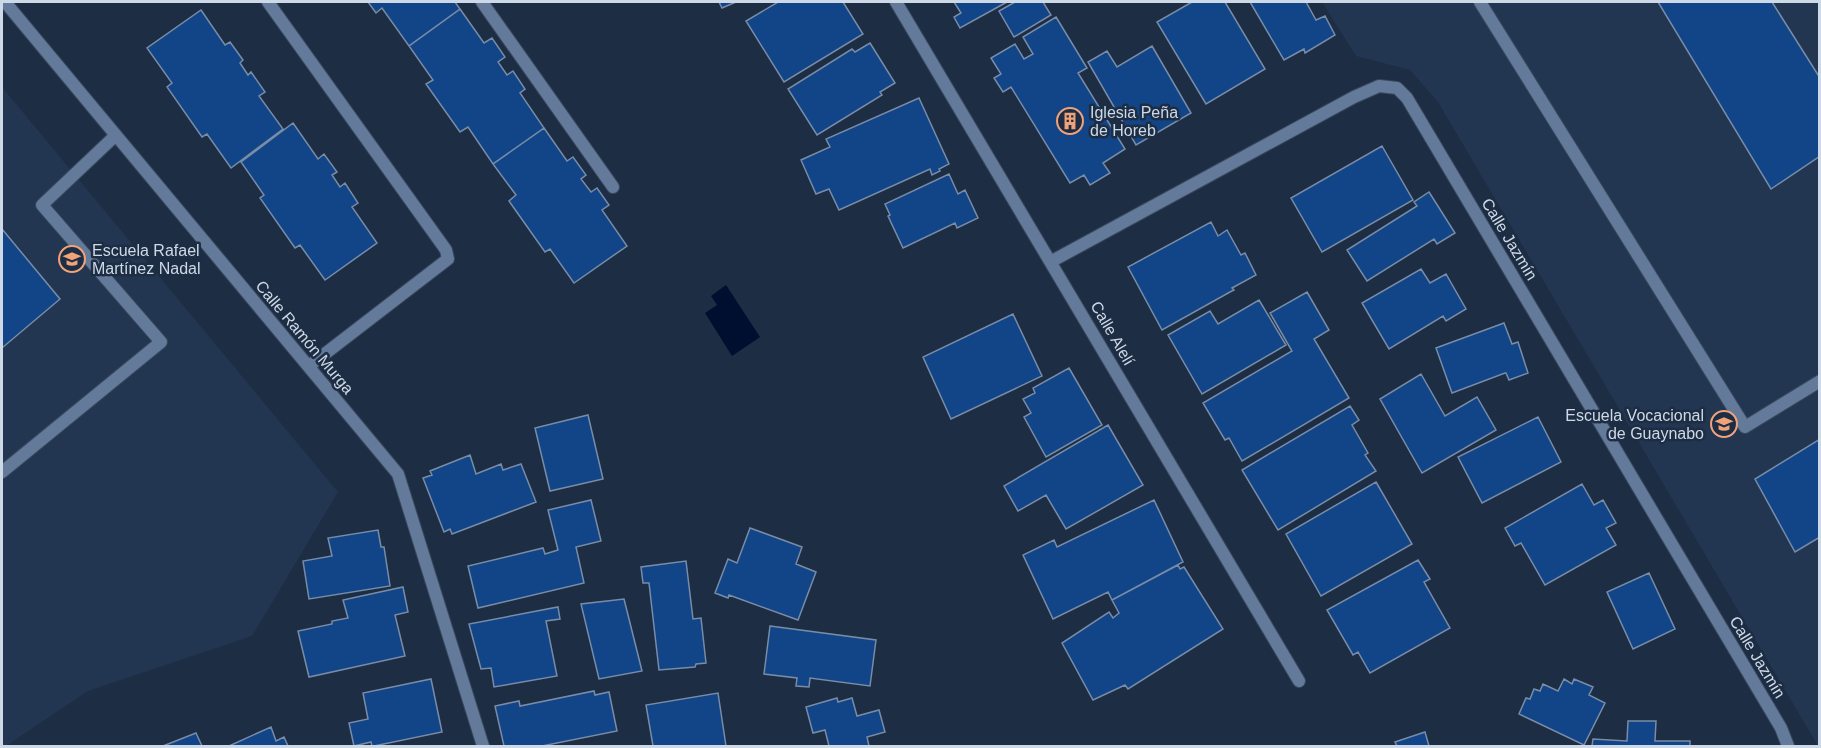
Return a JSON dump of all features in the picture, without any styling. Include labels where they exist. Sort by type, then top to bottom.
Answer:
[{"type":"street","name":"Calle Ramón Murga","points":[[5,2],[398,474],[483,747]]},
{"type":"street","points":[[268,2],[446,250],[448,259],[309,366]]},
{"type":"street","points":[[482,2],[613,187]]},
{"type":"street","name":"Calle Alelí","points":[[897,2],[1299,681]]},
{"type":"street","points":[[1480,2],[1744,427],[1820,381]]},
{"type":"street","name":"Calle Jazmín","points":[[1052,261],[1354,97],[1379,86],[1397,88],[1407,98],[1781,728],[1788,747]]},
{"type":"street","points":[[2,472],[160,342],[42,205],[116,135]]},
{"type":"shaded area","name":"Escuela Vocacional de Guaynabo","points":[[1322,2],[1819,2],[1819,746],[1438,102],[1410,70],[1356,56]]},
{"type":"shaded area","name":"Escuela Rafael Martínez Nadal","points":[[2,87],[338,492],[252,636],[88,691],[6,746],[2,746]]},
{"type":"shaded area","points":[[726,285],[760,337],[732,356],[705,313],[717,305],[711,296]]},
{"type":"building","points":[[368,2],[455,2],[460,9],[409,46],[382,8],[376,13]]},
{"type":"building","points":[[719,2],[736,2],[722,8]]},
{"type":"building","points":[[778,2],[843,2],[863,34],[784,82],[746,21]]},
{"type":"building","points":[[954,2],[1007,2],[960,28],[954,17],[961,13]]},
{"type":"building","points":[[1015,2],[1043,2],[1051,15],[1014,37],[999,11]]},
{"type":"building","points":[[1192,2],[1225,2],[1265,69],[1206,104],[1157,22]]},
{"type":"building","points":[[1250,2],[1306,2],[1316,20],[1325,16],[1335,35],[1305,53],[1304,49],[1284,60]]},
{"type":"building","points":[[1658,2],[1772,2],[1820,78],[1820,156],[1771,189]]},
{"type":"building","points":[[460,9],[484,43],[492,38],[505,57],[498,62],[507,75],[513,71],[525,89],[520,93],[544,128],[493,164],[468,127],[460,132],[426,84],[433,80],[409,46]]},
{"type":"building","points":[[201,10],[225,45],[230,42],[243,60],[240,63],[248,75],[251,72],[265,92],[259,96],[283,129],[231,168],[207,134],[202,137],[167,87],[172,83],[147,48]]},
{"type":"building","name":"Iglesia Peña de Horeb","points":[[1056,17],[1087,68],[1078,73],[1125,149],[1103,163],[1110,173],[1090,185],[1084,175],[1070,183],[1011,87],[1003,92],[994,78],[1001,74],[991,58],[1015,44],[1024,59],[1033,54],[1023,37]]},
{"type":"building","points":[[870,43],[895,83],[880,92],[882,95],[817,135],[788,89],[852,49],[855,52]]},
{"type":"building","points":[[1152,46],[1191,113],[1136,145],[1088,62],[1107,51],[1117,67]]},
{"type":"building","points":[[919,98],[949,164],[932,175],[930,169],[839,210],[829,189],[816,194],[801,160],[830,147],[826,139]]},
{"type":"building","points":[[293,123],[318,159],[324,154],[337,172],[332,175],[340,187],[345,183],[358,203],[352,207],[377,243],[325,280],[300,245],[295,248],[260,198],[264,195],[241,162]]},
{"type":"building","points":[[544,128],[567,161],[573,157],[586,175],[581,179],[591,192],[597,188],[609,205],[602,210],[627,246],[574,283],[550,249],[545,252],[509,201],[516,195],[493,164]]},
{"type":"building","points":[[1382,146],[1413,200],[1322,252],[1291,198]]},
{"type":"building","points":[[949,174],[958,194],[965,190],[978,218],[957,228],[955,223],[903,248],[885,204]]},
{"type":"building","points":[[1429,192],[1455,233],[1437,244],[1434,239],[1367,281],[1347,250],[1417,206],[1414,202]]},
{"type":"building","points":[[1211,222],[1218,236],[1227,230],[1241,255],[1245,253],[1256,275],[1232,288],[1234,290],[1162,330],[1128,267]]},
{"type":"building","points":[[2,229],[60,299],[2,348]]},
{"type":"building","points":[[1421,269],[1430,283],[1446,274],[1466,309],[1446,321],[1443,316],[1389,349],[1362,303]]},
{"type":"building","points":[[1307,292],[1329,330],[1314,339],[1349,398],[1242,461],[1229,438],[1225,440],[1203,403],[1292,351],[1270,313]]},
{"type":"building","points":[[1259,300],[1286,345],[1202,394],[1168,335],[1210,311],[1218,324]]},
{"type":"building","points":[[1013,314],[1042,376],[951,419],[923,357]]},
{"type":"building","points":[[1504,323],[1512,344],[1518,342],[1528,373],[1509,380],[1505,373],[1452,393],[1436,348]]},
{"type":"building","points":[[1069,368],[1102,425],[1046,457],[1024,417],[1031,413],[1023,399],[1035,393],[1033,388]]},
{"type":"building","points":[[1421,374],[1445,416],[1477,397],[1496,430],[1422,473],[1380,399]]},
{"type":"building","points":[[1350,406],[1359,420],[1352,425],[1368,453],[1365,455],[1376,471],[1278,530],[1242,470]]},
{"type":"building","points":[[588,415],[603,479],[550,491],[535,428]]},
{"type":"building","points":[[1538,417],[1561,462],[1482,503],[1458,457]]},
{"type":"building","points":[[1108,425],[1143,485],[1066,529],[1046,495],[1018,511],[1004,486]]},
{"type":"building","points":[[1820,439],[1820,537],[1795,552],[1755,479]]},
{"type":"building","points":[[470,455],[476,474],[501,464],[503,470],[521,464],[536,502],[452,534],[450,529],[444,532],[423,478],[432,475],[430,471]]},
{"type":"building","points":[[1376,482],[1412,544],[1321,596],[1286,534]]},
{"type":"building","points":[[1582,484],[1594,505],[1603,500],[1616,523],[1606,528],[1616,545],[1545,585],[1521,543],[1515,546],[1505,528]]},
{"type":"building","points":[[591,500],[601,541],[576,547],[584,583],[478,608],[468,566],[543,548],[545,554],[558,550],[548,510]]},
{"type":"building","points":[[1154,500],[1183,562],[1112,600],[1108,592],[1053,619],[1023,555],[1054,540],[1057,547]]},
{"type":"building","points":[[750,528],[802,547],[796,564],[816,572],[798,620],[729,595],[728,598],[715,593],[728,559],[737,563]]},
{"type":"building","points":[[378,530],[381,547],[384,547],[390,586],[309,599],[303,561],[332,556],[328,538]]},
{"type":"building","points":[[1418,560],[1430,579],[1424,582],[1450,628],[1370,673],[1358,652],[1353,655],[1327,610]]},
{"type":"building","points":[[686,561],[693,619],[701,618],[706,663],[696,664],[695,667],[659,670],[649,583],[643,583],[641,567]]},
{"type":"building","points":[[1178,565],[1180,569],[1184,567],[1223,629],[1128,689],[1125,685],[1093,700],[1062,643],[1109,612],[1113,618],[1119,613],[1112,600]]},
{"type":"building","points":[[1649,573],[1675,629],[1633,649],[1607,592]]},
{"type":"building","points":[[403,587],[408,612],[395,615],[405,656],[309,677],[298,631],[348,618],[343,600]]},
{"type":"building","points":[[624,599],[642,671],[599,679],[581,604]]},
{"type":"building","points":[[558,607],[560,619],[546,621],[557,676],[494,687],[491,668],[481,669],[469,624]]},
{"type":"building","points":[[770,626],[876,640],[870,686],[810,678],[809,687],[796,686],[797,678],[764,674]]},
{"type":"building","points":[[431,679],[442,732],[374,746],[371,742],[354,746],[349,723],[368,719],[363,693]]},
{"type":"building","points":[[1564,679],[1572,684],[1574,679],[1593,687],[1589,695],[1605,703],[1584,745],[1519,714],[1526,698],[1530,699],[1534,689],[1540,691],[1543,684],[1558,691]]},
{"type":"building","points":[[594,691],[595,695],[609,692],[617,731],[542,746],[504,746],[495,706],[519,701],[520,706]]},
{"type":"building","points":[[718,693],[726,746],[653,746],[646,705]]},
{"type":"building","points":[[837,698],[838,702],[852,698],[857,716],[879,710],[885,732],[867,737],[869,746],[829,746],[825,730],[813,733],[806,707]]},
{"type":"building","points":[[1628,721],[1656,721],[1655,741],[1690,741],[1690,746],[1592,746],[1593,739],[1627,741]]},
{"type":"building","points":[[271,727],[276,741],[284,737],[288,746],[229,746]]},
{"type":"building","points":[[1425,732],[1429,746],[1397,746],[1395,742]]},
{"type":"building","points":[[196,733],[202,746],[163,746]]},
{"type":"place","name":"Iglesia Peña de Horeb","points":[[1070,121]]},
{"type":"place","name":"Escuela Rafael Martínez Nadal","points":[[72,259]]},
{"type":"place","name":"Escuela Vocacional de Guaynabo","points":[[1724,424]]}]
